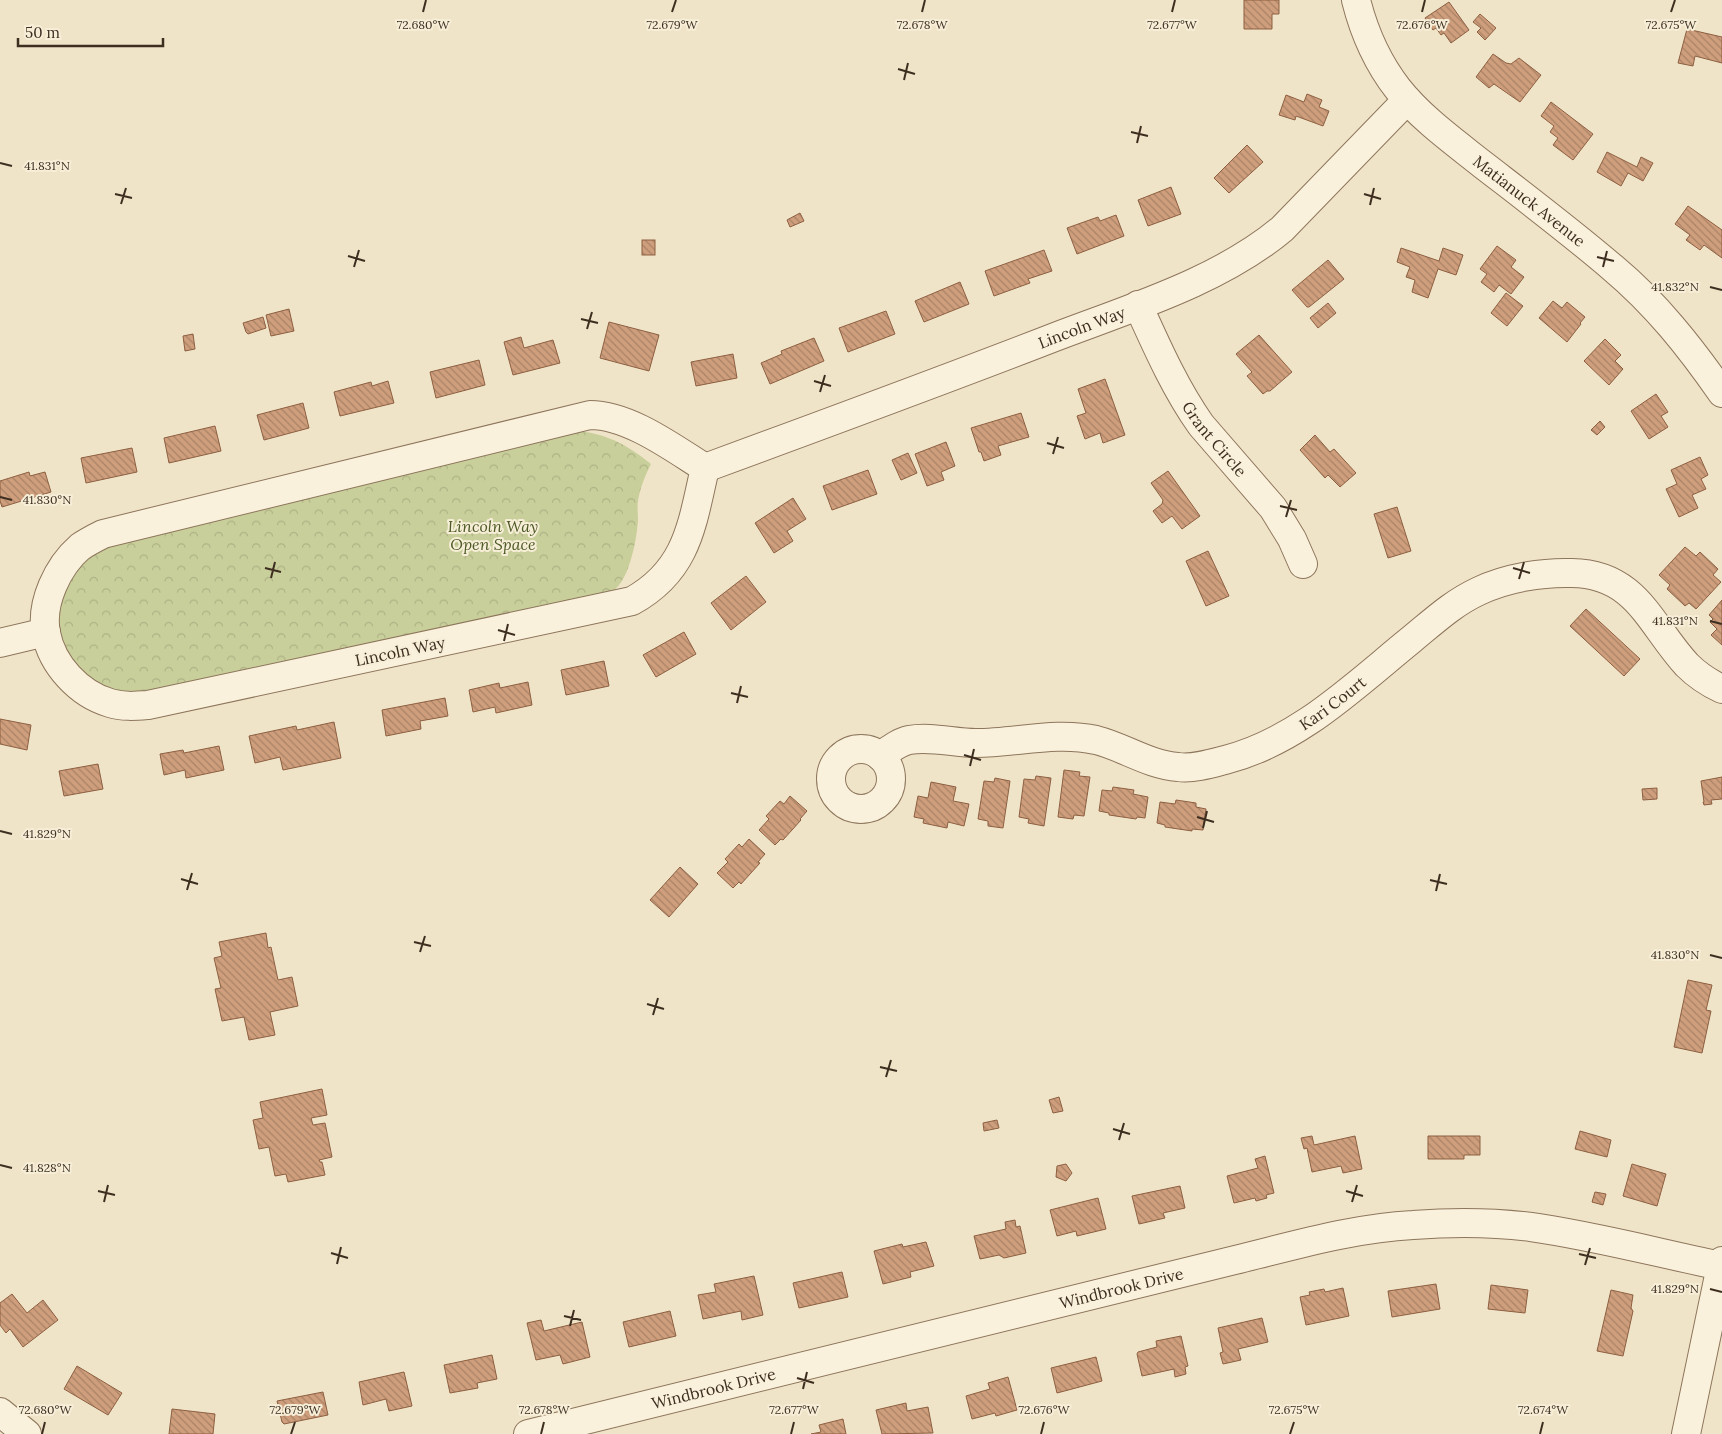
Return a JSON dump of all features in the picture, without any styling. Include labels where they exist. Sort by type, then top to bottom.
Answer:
[{"type":"street","name":"Matianuck Avenue","points":[[1356,0],[1374,50],[1388,76],[1407,100],[1444,134],[1570,232],[1633,286],[1672,326],[1722,393]]},
{"type":"street","name":"Lincoln Way","points":[[705,468],[933,384],[1138,305],[1207,276],[1242,258],[1265,243],[1298,213],[1407,100]]},
{"type":"street","name":"Grant Circle","points":[[1138,305],[1163,361],[1184,400],[1201,425],[1273,508],[1292,539],[1303,564]]},
{"type":"street","name":"Lincoln Way","points":[[590,415],[605,416],[651,435],[705,468],[692,524],[678,558],[659,583],[632,601],[138,706],[110,703],[92,695],[79,686],[58,663],[46,632],[47,605],[52,589],[66,563],[81,547],[91,540],[117,529],[590,415]]},
{"type":"street","name":"Kari Court","points":[[880,756],[906,741],[918,739],[990,743],[1061,736],[1094,740],[1155,762],[1178,767],[1194,767],[1223,761],[1274,742],[1298,728],[1340,697],[1439,616],[1466,598],[1502,583],[1533,576],[1563,573],[1587,574],[1597,577],[1612,582],[1626,592],[1649,613],[1674,649],[1689,666],[1705,680],[1722,689]]},
{"type":"street","points":[[0,643],[46,632]]},
{"type":"street","name":"Windbrook Drive","points":[[528,1434],[1235,1260],[1389,1227],[1470,1224],[1530,1227],[1721,1264]]},
{"type":"street","points":[[1686,1434],[1721,1264]]},
{"type":"street","points":[[0,1412],[27,1434]]},
{"type":"green space","name":"Lincoln Way Open Space","points":[[581,431],[618,442],[651,464],[639,496],[637,528],[631,559],[624,578],[613,591],[144,694],[111,691],[82,674],[64,649],[58,628],[60,592],[70,574],[98,548]]},
{"type":"building","points":[[1244,0],[1279,0],[1279,14],[1272,14],[1272,29],[1244,29]]},
{"type":"building","points":[[1449,2],[1469,30],[1451,43],[1444,33],[1441,35],[1436,28],[1433,30],[1425,18]]},
{"type":"building","points":[[1480,14],[1496,28],[1485,40],[1477,32],[1481,28],[1473,22]]},
{"type":"building","points":[[1687,29],[1722,37],[1722,63],[1695,56],[1693,66],[1678,63]]},
{"type":"building","points":[[1493,54],[1506,63],[1511,64],[1519,58],[1541,75],[1520,102],[1494,84],[1489,88],[1476,77]]},
{"type":"building","points":[[1307,94],[1322,100],[1319,107],[1329,111],[1323,126],[1296,116],[1295,120],[1279,115],[1286,95],[1304,102]]},
{"type":"building","points":[[1551,102],[1593,134],[1573,160],[1553,145],[1558,138],[1550,132],[1554,126],[1541,116]]},
{"type":"building","points":[[1247,145],[1263,162],[1229,193],[1214,178]]},
{"type":"building","points":[[1607,152],[1637,167],[1641,157],[1653,163],[1643,181],[1628,173],[1621,186],[1597,172]]},
{"type":"building","points":[[1171,187],[1181,214],[1148,226],[1138,200]]},
{"type":"building","points":[[1688,206],[1722,230],[1722,258],[1704,245],[1700,250],[1686,240],[1690,235],[1675,224]]},
{"type":"building","points":[[800,213],[804,221],[790,227],[787,220]]},
{"type":"building","points":[[1116,215],[1124,236],[1077,254],[1067,228],[1098,217],[1100,221]]},
{"type":"building","points":[[642,240],[655,240],[655,255],[642,255]]},
{"type":"building","points":[[1497,246],[1516,260],[1511,267],[1524,277],[1511,294],[1499,285],[1494,292],[1481,282],[1487,274],[1480,269]]},
{"type":"building","points":[[1401,248],[1439,261],[1443,248],[1463,255],[1456,275],[1438,269],[1428,298],[1412,292],[1415,280],[1406,277],[1410,267],[1397,262]]},
{"type":"building","points":[[1044,250],[1052,271],[1028,279],[1030,283],[994,296],[985,271]]},
{"type":"building","points":[[1328,260],[1344,279],[1307,307],[1292,290]]},
{"type":"building","points":[[960,282],[969,304],[924,322],[915,301]]},
{"type":"building","points":[[1506,293],[1523,306],[1507,326],[1491,313]]},
{"type":"building","points":[[1553,301],[1562,308],[1567,302],[1585,317],[1567,342],[1539,318]]},
{"type":"building","points":[[1328,303],[1336,313],[1318,328],[1310,318]]},
{"type":"building","points":[[289,309],[294,331],[271,336],[266,315]]},
{"type":"building","points":[[886,311],[895,334],[848,352],[839,328]]},
{"type":"building","points":[[263,317],[266,328],[248,334],[246,332],[243,323]]},
{"type":"building","points":[[609,322],[659,335],[649,371],[600,358]]},
{"type":"building","points":[[193,334],[195,349],[185,351],[183,336]]},
{"type":"building","points":[[1259,335],[1292,372],[1270,391],[1263,394],[1247,376],[1252,372],[1236,354]]},
{"type":"building","points":[[521,337],[524,348],[553,340],[560,363],[513,375],[504,342]]},
{"type":"building","points":[[814,338],[824,361],[770,384],[761,363],[782,354],[781,351]]},
{"type":"building","points":[[1605,339],[1621,355],[1615,361],[1623,369],[1609,385],[1584,361]]},
{"type":"building","points":[[733,354],[737,378],[696,386],[691,362]]},
{"type":"building","points":[[479,360],[485,385],[436,398],[430,372]]},
{"type":"building","points":[[1105,379],[1125,435],[1103,443],[1100,433],[1085,439],[1077,416],[1086,413],[1078,389]]},
{"type":"building","points":[[388,381],[394,403],[340,416],[334,392],[371,382],[372,386]]},
{"type":"building","points":[[1656,394],[1668,412],[1661,416],[1668,427],[1649,439],[1631,411]]},
{"type":"building","points":[[303,403],[309,428],[264,440],[257,415]]},
{"type":"building","points":[[1021,413],[1029,437],[998,446],[1001,455],[984,461],[971,428]]},
{"type":"building","points":[[1600,421],[1605,427],[1597,435],[1591,430]]},
{"type":"building","points":[[215,426],[221,451],[169,463],[164,438]]},
{"type":"building","points":[[1315,435],[1330,452],[1334,449],[1356,473],[1340,487],[1328,475],[1325,478],[1300,450]]},
{"type":"building","points":[[946,442],[955,466],[941,472],[944,480],[927,486],[915,454]]},
{"type":"building","points":[[132,448],[137,472],[86,483],[81,458]]},
{"type":"building","points":[[908,453],[917,473],[901,480],[892,460]]},
{"type":"building","points":[[1700,457],[1708,475],[1701,479],[1706,489],[1692,495],[1698,508],[1679,517],[1666,489],[1677,484],[1671,470]]},
{"type":"building","points":[[868,470],[877,494],[832,510],[823,486]]},
{"type":"building","points":[[1168,471],[1200,516],[1182,529],[1172,516],[1162,523],[1153,511],[1162,504],[1163,500],[1151,483]]},
{"type":"building","points":[[29,472],[30,476],[45,472],[51,492],[2,507],[0,501],[0,481]]},
{"type":"building","points":[[793,498],[806,519],[787,531],[793,541],[774,553],[755,523]]},
{"type":"building","points":[[1397,507],[1411,551],[1388,558],[1374,514]]},
{"type":"building","points":[[1685,547],[1696,556],[1700,552],[1718,569],[1713,575],[1721,582],[1696,609],[1689,603],[1685,606],[1667,589],[1670,585],[1659,575]]},
{"type":"building","points":[[1208,551],[1229,596],[1206,606],[1186,561]]},
{"type":"building","points":[[746,576],[766,602],[731,630],[711,603]]},
{"type":"building","points":[[1722,600],[1722,645],[1711,635],[1717,629],[1710,622],[1713,619],[1709,615]]},
{"type":"building","points":[[1586,609],[1640,659],[1624,676],[1570,626]]},
{"type":"building","points":[[684,632],[696,654],[656,677],[643,655]]},
{"type":"building","points":[[604,661],[609,686],[566,695],[561,670]]},
{"type":"building","points":[[528,682],[532,705],[496,713],[495,707],[473,712],[469,690],[499,683],[500,688]]},
{"type":"building","points":[[445,698],[448,716],[420,721],[421,729],[386,736],[382,710]]},
{"type":"building","points":[[0,719],[31,725],[27,750],[0,744]]},
{"type":"building","points":[[334,722],[341,758],[283,770],[280,757],[255,763],[249,736],[296,726],[297,730]]},
{"type":"building","points":[[219,746],[224,770],[186,778],[185,770],[164,775],[160,754],[183,750],[184,753]]},
{"type":"building","points":[[98,764],[103,789],[64,796],[59,771]]},
{"type":"building","points":[[1064,770],[1080,772],[1079,776],[1090,777],[1084,816],[1074,815],[1073,819],[1058,817]]},
{"type":"building","points":[[1036,776],[1051,778],[1044,826],[1028,823],[1029,819],[1019,817],[1024,779],[1035,780]]},
{"type":"building","points":[[1722,777],[1722,799],[1711,800],[1712,804],[1704,805],[1701,781]]},
{"type":"building","points":[[995,778],[1010,781],[1003,828],[988,826],[988,821],[978,819],[984,781],[994,782]]},
{"type":"building","points":[[931,782],[956,787],[953,801],[969,804],[964,826],[948,822],[947,828],[923,823],[924,819],[914,817],[918,796],[928,798]]},
{"type":"building","points":[[1113,787],[1134,790],[1133,794],[1148,797],[1145,818],[1137,817],[1136,819],[1109,815],[1109,813],[1099,811],[1102,790],[1112,791]]},
{"type":"building","points":[[1657,788],[1657,799],[1643,800],[1642,789]]},
{"type":"building","points":[[790,796],[807,811],[783,840],[781,839],[775,845],[759,830],[769,819],[766,816],[780,801],[784,804]]},
{"type":"building","points":[[1176,800],[1196,803],[1196,807],[1206,809],[1203,830],[1192,829],[1192,831],[1165,827],[1165,825],[1157,823],[1160,802],[1175,804]]},
{"type":"building","points":[[749,839],[765,854],[758,862],[760,863],[741,884],[739,882],[733,888],[717,873],[728,862],[725,859],[739,844],[742,847]]},
{"type":"building","points":[[680,867],[698,884],[669,917],[650,900]]},
{"type":"building","points":[[266,933],[268,948],[271,947],[278,980],[292,977],[298,1006],[270,1012],[275,1035],[249,1040],[244,1017],[222,1021],[215,989],[221,988],[214,958],[222,956],[219,942]]},
{"type":"building","points":[[1688,980],[1712,985],[1706,1010],[1711,1011],[1702,1053],[1674,1047]]},
{"type":"building","points":[[322,1089],[327,1115],[311,1118],[313,1125],[325,1123],[332,1157],[319,1160],[322,1162],[325,1175],[288,1182],[286,1174],[275,1176],[269,1147],[259,1149],[253,1120],[263,1118],[260,1102]]},
{"type":"building","points":[[1059,1097],[1063,1111],[1053,1113],[1049,1100]]},
{"type":"building","points":[[997,1120],[999,1128],[984,1131],[983,1123]]},
{"type":"building","points":[[1580,1131],[1611,1140],[1607,1157],[1575,1149]]},
{"type":"building","points":[[1312,1136],[1314,1145],[1355,1136],[1362,1169],[1343,1173],[1341,1166],[1312,1172],[1307,1148],[1304,1149],[1301,1138]]},
{"type":"building","points":[[1428,1136],[1480,1136],[1480,1155],[1464,1155],[1464,1159],[1428,1159]]},
{"type":"building","points":[[1265,1156],[1274,1193],[1266,1195],[1267,1198],[1256,1201],[1255,1198],[1234,1203],[1227,1176],[1258,1168],[1255,1159]]},
{"type":"building","points":[[1066,1164],[1072,1173],[1066,1181],[1056,1177],[1057,1166]]},
{"type":"building","points":[[1632,1164],[1666,1174],[1657,1206],[1623,1196]]},
{"type":"building","points":[[1180,1186],[1185,1208],[1163,1213],[1165,1218],[1139,1224],[1132,1196]]},
{"type":"building","points":[[1595,1192],[1606,1194],[1603,1205],[1592,1202]]},
{"type":"building","points":[[1098,1198],[1106,1229],[1077,1236],[1076,1231],[1057,1236],[1050,1210]]},
{"type":"building","points":[[1015,1220],[1016,1227],[1020,1226],[1026,1253],[1004,1258],[999,1255],[980,1259],[974,1236],[1006,1229],[1005,1222]]},
{"type":"building","points":[[926,1242],[934,1266],[910,1272],[911,1277],[883,1284],[874,1251],[902,1244],[903,1247]]},
{"type":"building","points":[[842,1272],[848,1297],[799,1308],[793,1283]]},
{"type":"building","points":[[754,1276],[763,1315],[742,1320],[741,1311],[703,1319],[698,1295],[716,1292],[714,1284]]},
{"type":"building","points":[[1436,1284],[1440,1309],[1392,1317],[1388,1291]]},
{"type":"building","points":[[1491,1285],[1528,1290],[1525,1313],[1488,1309]]},
{"type":"building","points":[[1343,1288],[1349,1316],[1306,1325],[1300,1297],[1310,1295],[1309,1292],[1324,1289],[1325,1292]]},
{"type":"building","points":[[1611,1290],[1633,1295],[1631,1308],[1633,1311],[1623,1356],[1597,1351]]},
{"type":"building","points":[[12,1294],[27,1313],[43,1300],[58,1320],[23,1347],[10,1329],[6,1333],[0,1325],[0,1303]]},
{"type":"building","points":[[670,1311],[676,1336],[629,1347],[623,1322]]},
{"type":"building","points":[[1262,1318],[1268,1342],[1238,1349],[1241,1360],[1223,1364],[1220,1353],[1223,1352],[1218,1328]]},
{"type":"building","points":[[541,1320],[544,1331],[582,1322],[590,1357],[563,1364],[560,1355],[536,1360],[527,1323]]},
{"type":"building","points":[[1181,1336],[1188,1366],[1185,1367],[1186,1374],[1175,1377],[1174,1369],[1142,1376],[1138,1352],[1157,1347],[1156,1341]]},
{"type":"building","points":[[492,1355],[497,1379],[477,1383],[478,1388],[450,1393],[444,1365]]},
{"type":"building","points":[[1096,1357],[1102,1381],[1057,1393],[1051,1368]]},
{"type":"building","points":[[77,1366],[122,1393],[108,1415],[64,1389]]},
{"type":"building","points":[[404,1372],[412,1406],[389,1411],[386,1399],[363,1405],[359,1382]]},
{"type":"building","points":[[1008,1377],[1017,1410],[996,1416],[995,1413],[972,1419],[966,1396],[990,1389],[988,1383]]},
{"type":"building","points":[[323,1392],[328,1415],[284,1424],[282,1422],[277,1401]]},
{"type":"building","points":[[906,1403],[907,1411],[928,1407],[933,1433],[882,1434],[876,1410]]},
{"type":"building","points":[[172,1409],[215,1414],[213,1434],[169,1434]]},
{"type":"building","points":[[843,1419],[846,1434],[811,1434],[821,1432],[819,1425]]}]
